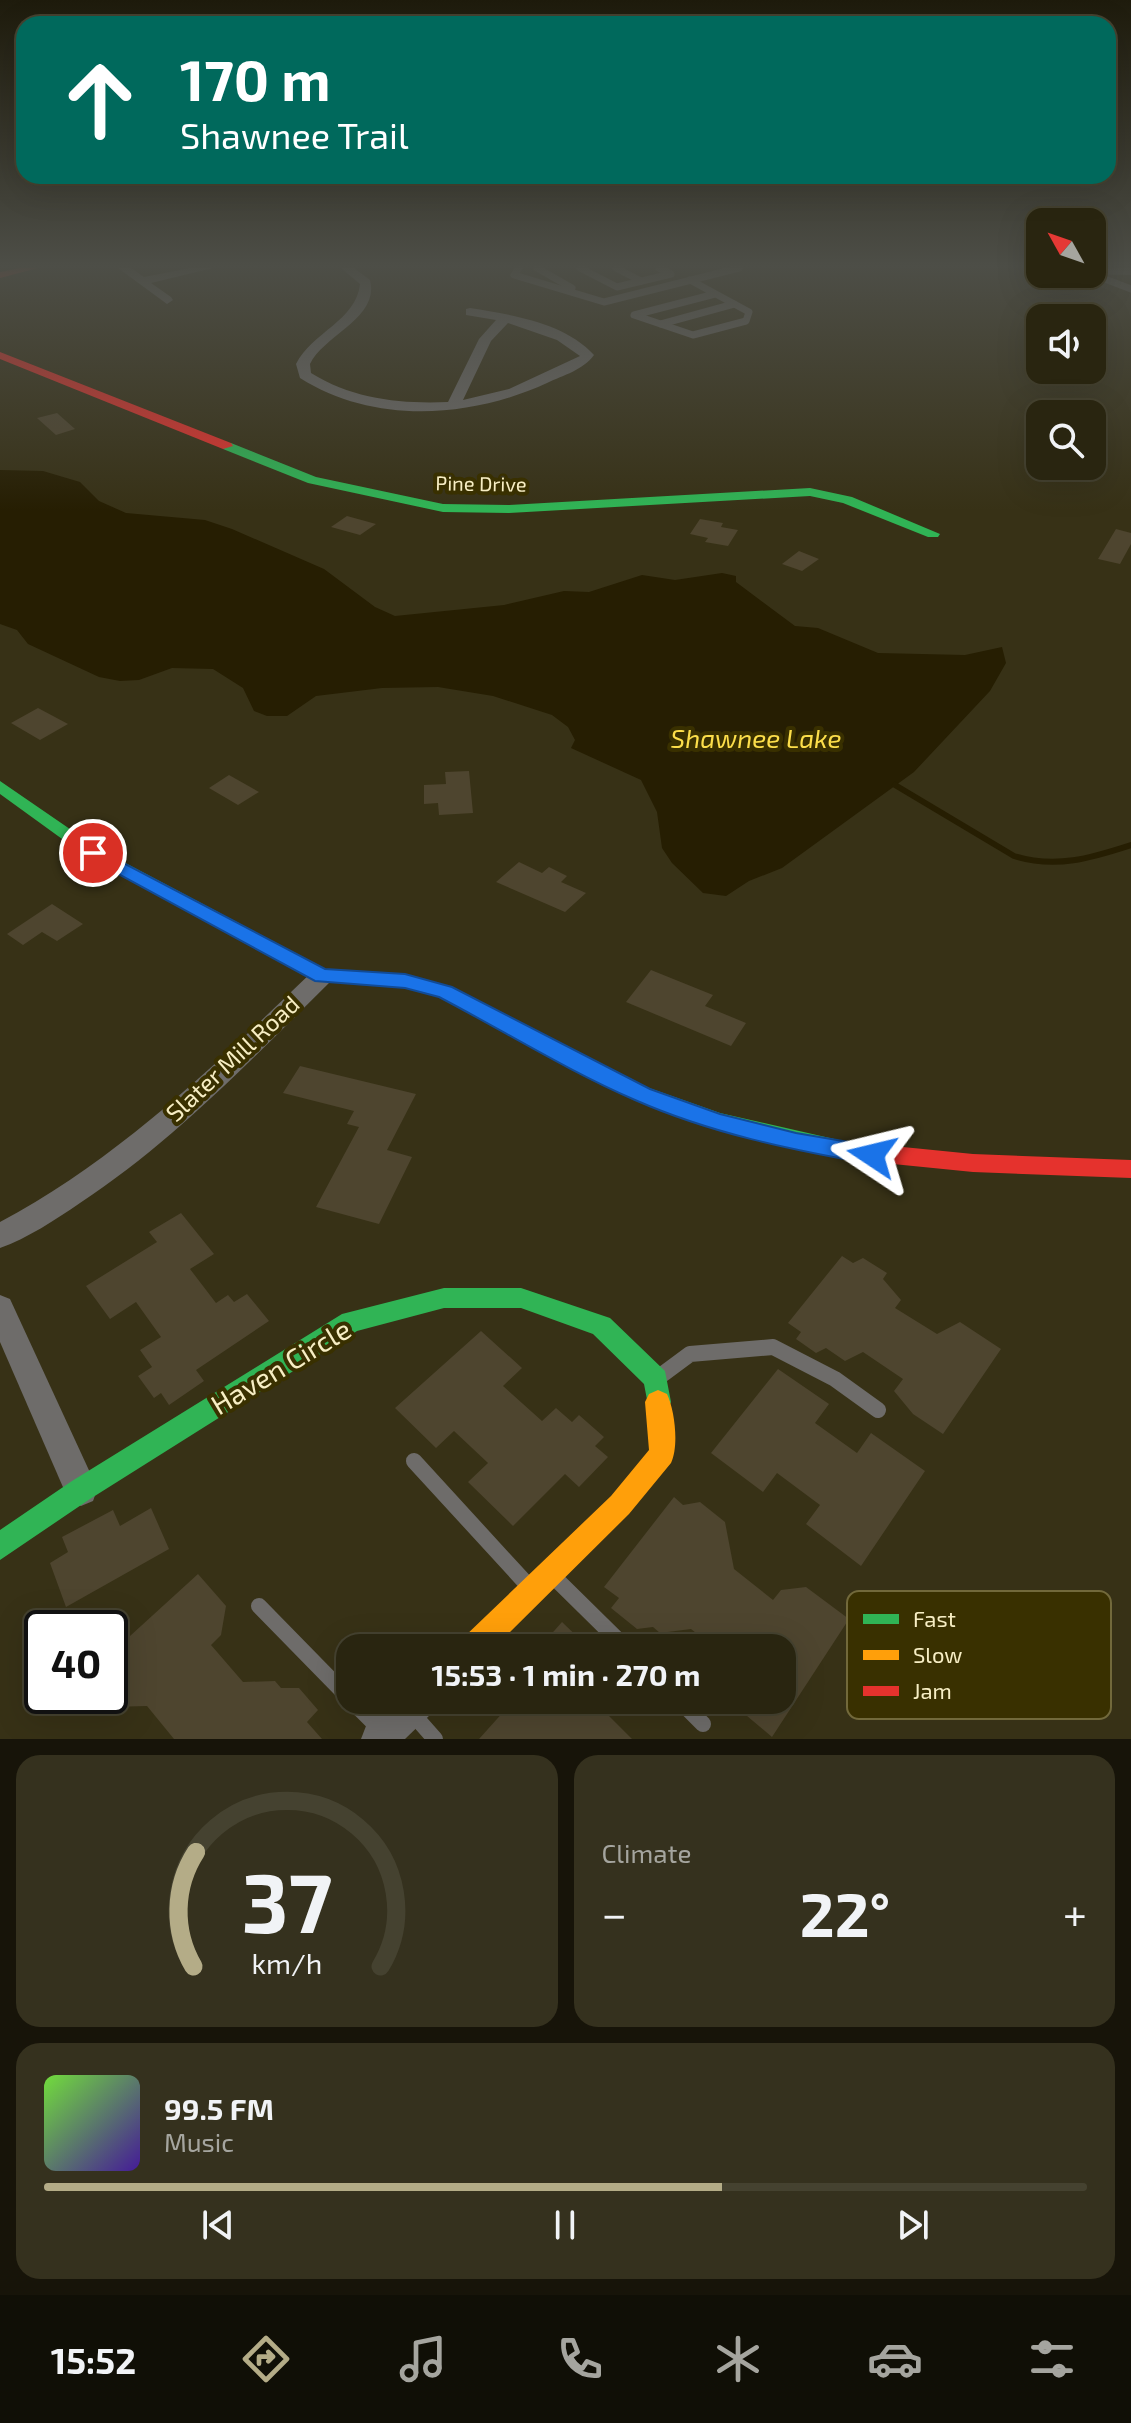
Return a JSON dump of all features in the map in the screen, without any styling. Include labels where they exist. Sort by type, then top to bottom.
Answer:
[{"type":"street","points":[[313,349],[305,356],[305,375],[335,393],[409,404],[454,404],[503,396],[582,362],[587,355],[578,349]]},
{"type":"street","points":[[454,404],[480,349]]},
{"type":"street","name":"Pine Drive","points":[[0,355],[312,480],[390,498],[443,508],[509,509],[810,492],[847,500],[933,534]]},
{"type":"street","points":[[0,786],[93,853],[322,976]]},
{"type":"street","name":"Slater Mill Road","points":[[0,1236],[25,1224],[112,1166],[207,1087],[322,976],[405,981],[445,992],[642,1094],[718,1121],[796,1142],[872,1155],[973,1163],[1131,1169]]},
{"type":"street","name":"Haven Circle","points":[[0,1546],[81,1490],[351,1322],[444,1298],[521,1298],[601,1326],[656,1379]]},
{"type":"street","points":[[0,1308],[81,1490]]},
{"type":"street","points":[[487,1634],[620,1505],[662,1454],[656,1379]]},
{"type":"lane","points":[[656,1379],[690,1354],[773,1347],[835,1379],[878,1410]]},
{"type":"lane","points":[[414,1461],[533,1590]]},
{"type":"lane","points":[[550,1573],[612,1634]]},
{"type":"lane","points":[[259,1606],[336,1686]]},
{"type":"lane","points":[[693,1714],[703,1724]]},
{"type":"lane","points":[[398,1720],[435,1739]]},
{"type":"water","name":"Shawnee Lake","points":[[0,470],[43,471],[80,482],[99,501],[126,513],[205,520],[232,529],[324,569],[375,607],[395,616],[504,605],[564,591],[589,592],[642,575],[675,580],[722,573],[736,576],[736,582],[795,626],[818,628],[878,653],[965,655],[1002,647],[1006,663],[990,691],[914,772],[782,868],[749,881],[726,896],[703,893],[672,863],[662,848],[657,812],[641,780],[571,748],[575,740],[568,727],[552,715],[493,696],[438,687],[382,688],[316,696],[287,716],[267,716],[254,711],[243,688],[213,669],[172,668],[139,680],[120,681],[99,677],[28,644],[17,630],[0,624]]},
{"type":"building","points":[[57,413],[75,429],[56,435],[37,418]]},
{"type":"building","points":[[347,516],[376,524],[360,535],[331,527]]},
{"type":"building","points":[[700,519],[723,523],[721,527],[738,530],[728,546],[705,542],[708,538],[690,534]]},
{"type":"building","points":[[1116,529],[1131,533],[1131,544],[1120,564],[1098,559]]},
{"type":"building","points":[[799,551],[819,559],[802,571],[782,564]]},
{"type":"building","points":[[38,708],[68,724],[40,740],[11,723]]},
{"type":"building","points":[[469,771],[473,813],[439,815],[438,803],[424,804],[424,785],[446,784],[445,772]]},
{"type":"building","points":[[229,775],[259,792],[238,805],[209,788]]},
{"type":"building","points":[[519,862],[542,873],[549,867],[567,876],[561,882],[586,893],[565,912],[496,882]]},
{"type":"building","points":[[52,904],[83,924],[57,941],[42,932],[23,945],[7,934]]},
{"type":"building","points":[[651,970],[713,995],[705,1006],[746,1023],[731,1046],[626,1002]]},
{"type":"building","points":[[300,1066],[416,1094],[387,1150],[412,1157],[379,1224],[316,1207],[359,1127],[347,1124],[354,1111],[283,1093]]},
{"type":"building","points":[[181,1213],[214,1254],[190,1269],[216,1303],[228,1295],[234,1302],[247,1294],[269,1321],[196,1370],[204,1381],[169,1405],[161,1393],[154,1398],[138,1376],[152,1367],[140,1350],[161,1337],[136,1302],[110,1319],[86,1286],[157,1242],[149,1232]]},
{"type":"building","points":[[842,1256],[853,1263],[863,1258],[887,1273],[883,1279],[901,1300],[895,1308],[937,1334],[960,1322],[1001,1349],[943,1434],[913,1414],[894,1391],[903,1379],[863,1352],[845,1361],[826,1348],[816,1353],[796,1339],[801,1332],[788,1323]]},
{"type":"building","points":[[481,1331],[522,1368],[503,1386],[542,1421],[556,1408],[572,1422],[579,1415],[604,1437],[595,1446],[608,1457],[579,1487],[565,1474],[513,1526],[468,1482],[488,1463],[454,1431],[436,1448],[395,1408]]},
{"type":"building","points":[[778,1369],[829,1404],[815,1423],[857,1453],[871,1433],[925,1471],[861,1566],[806,1524],[820,1505],[777,1473],[763,1492],[711,1453]]},
{"type":"building","points":[[674,1497],[683,1505],[700,1502],[725,1522],[734,1569],[773,1600],[781,1590],[806,1587],[847,1618],[847,1622],[796,1700],[796,1634],[697,1634],[691,1629],[660,1633],[653,1627],[637,1629],[611,1608],[619,1598],[604,1587]]},
{"type":"building","points":[[151,1508],[169,1549],[66,1607],[50,1563],[68,1552],[62,1537],[113,1510],[120,1526]]},
{"type":"building","points":[[198,1574],[226,1606],[221,1635],[211,1645],[243,1682],[275,1681],[281,1688],[299,1688],[318,1710],[307,1722],[322,1739],[174,1739],[147,1706],[128,1707],[128,1634],[130,1636]]},
{"type":"building","points":[[562,1622],[574,1634],[551,1634]]},
{"type":"building","points":[[501,1714],[607,1714],[632,1739],[479,1739]]},
{"type":"building","points":[[745,1714],[787,1714],[772,1737]]},
{"type":"waterway","points":[[895,785],[1014,856],[1029,860],[1059,862],[1087,858],[1131,845]]},
{"type":"traffic: fast","points":[[227,446],[312,480],[443,508],[509,509],[810,492],[847,500],[933,534]]},
{"type":"traffic: fast","points":[[0,786],[93,853],[322,976],[405,981],[445,992],[642,1094],[718,1121],[843,1150]]},
{"type":"traffic: fast","points":[[0,1546],[81,1490],[351,1322],[444,1298],[521,1298],[601,1326],[656,1379],[658,1402]]},
{"type":"traffic: slow","points":[[487,1634],[620,1505],[662,1454],[658,1402]]},
{"type":"traffic: jam","points":[[0,355],[227,446]]},
{"type":"traffic: jam","points":[[843,1150],[973,1163],[1131,1169]]},
{"type":"route","points":[[93,853],[322,976],[405,981],[445,992],[642,1094],[718,1121],[796,1142],[872,1155]]}]
